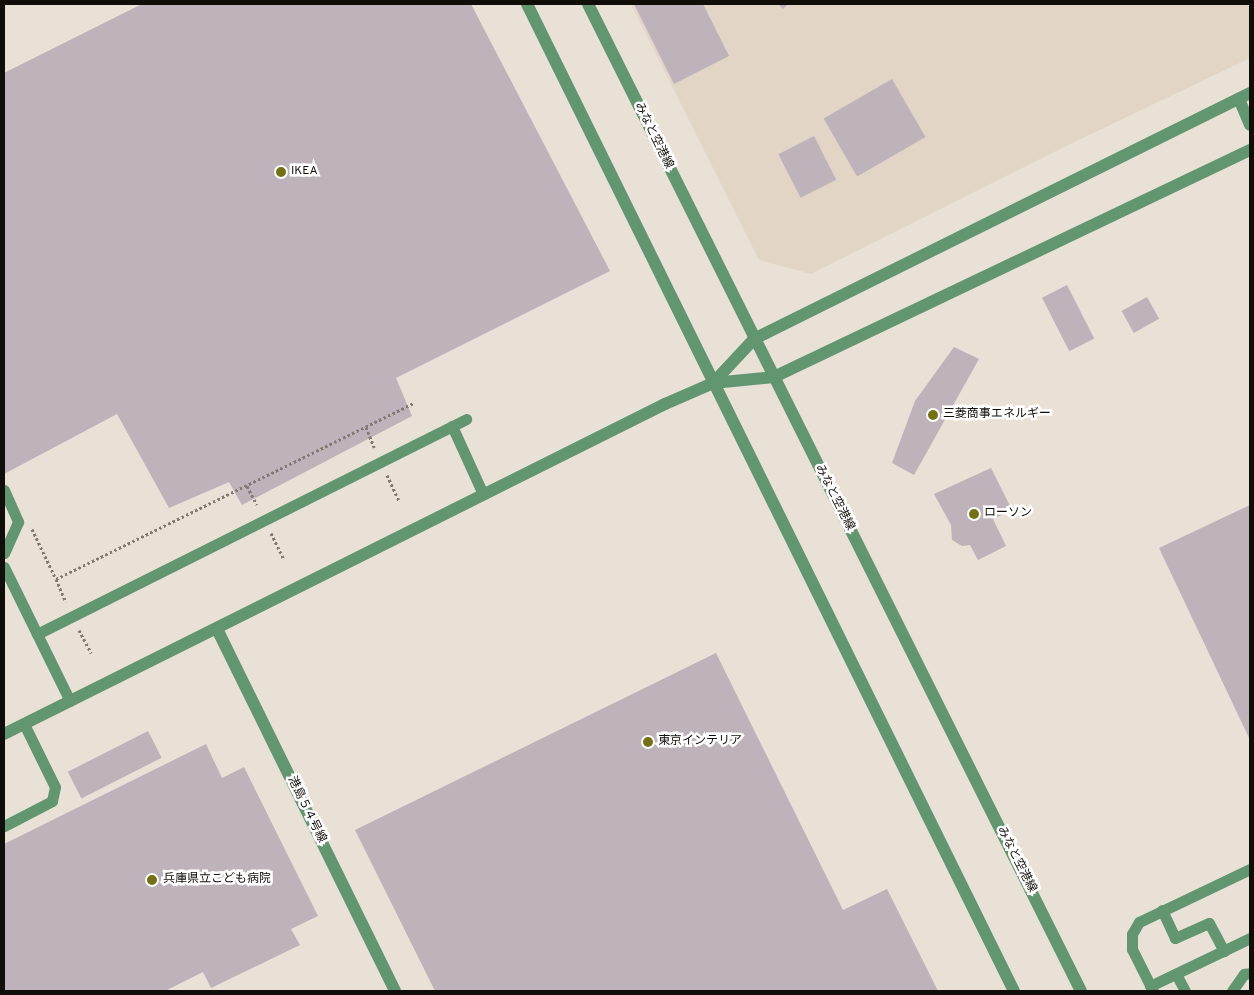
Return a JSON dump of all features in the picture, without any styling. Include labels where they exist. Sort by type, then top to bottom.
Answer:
[{"type":"street","points":[[527,4],[1014,991]]},
{"type":"street","name":"みなと空港線","points":[[588,4],[1081,991]]},
{"type":"street","points":[[713,383],[754,339],[1244,96],[1250,125]]},
{"type":"street","points":[[4,734],[217,629],[482,494],[713,383],[774,377],[1250,150]]},
{"type":"street","name":"港島５４号線","points":[[217,629],[395,991]]},
{"type":"lane","points":[[37,634],[466,419]]},
{"type":"lane","points":[[452,426],[482,494]]},
{"type":"lane","points":[[4,490],[18,522],[4,553]]},
{"type":"lane","points":[[4,567],[70,701]]},
{"type":"lane","points":[[4,826],[52,801],[55,787],[24,724]]},
{"type":"lane","points":[[1250,869],[1139,922],[1132,934],[1132,948],[1151,989],[1176,974],[1250,938]]},
{"type":"lane","points":[[1162,910],[1175,938],[1209,923],[1224,951]]},
{"type":"lane","points":[[1232,991],[1244,974],[1250,973]]},
{"type":"lane","points":[[1176,974],[1185,991]]},
{"type":"path","points":[[30,526],[56,579],[414,403]]},
{"type":"shaded area","points":[[631,4],[1250,4],[1250,58],[1060,149],[811,274],[759,260]]},
{"type":"building","name":"IKEA","points":[[142,4],[471,4],[610,271],[396,378],[412,416],[242,505],[229,482],[169,508],[117,414],[4,474],[4,73]]},
{"type":"building","points":[[634,4],[703,4],[729,56],[674,84]]},
{"type":"building","points":[[778,4],[788,4],[783,9]]},
{"type":"building","points":[[892,79],[926,137],[857,177],[824,118]]},
{"type":"building","points":[[814,136],[836,180],[801,198],[778,154]]},
{"type":"building","points":[[1067,285],[1094,338],[1069,351],[1042,298]]},
{"type":"building","points":[[1147,297],[1159,319],[1134,333],[1122,311]]},
{"type":"building","points":[[954,347],[979,359],[914,475],[892,463],[915,401]]},
{"type":"building","name":"ローソン","points":[[991,468],[1012,510],[993,519],[1006,546],[978,560],[970,545],[962,546],[952,540],[951,525],[934,494]]},
{"type":"building","points":[[1250,505],[1250,740],[1159,548]]},
{"type":"building","name":"東京インテリア","points":[[716,653],[843,910],[887,889],[938,991],[435,991],[355,830]]},
{"type":"building","points":[[148,731],[162,758],[81,799],[68,772]]},
{"type":"building","name":"兵庫県立こども病院","points":[[206,744],[222,778],[244,767],[318,916],[291,929],[300,945],[211,988],[203,972],[165,991],[4,991],[4,844]]},
{"type":"place","name":"IKEA","points":[[281,172]]},
{"type":"place","name":"三菱商事エネルギー","points":[[933,415]]},
{"type":"place","name":"ローソン","points":[[974,514]]},
{"type":"place","name":"東京インテリア","points":[[648,742]]},
{"type":"place","name":"兵庫県立こども病院","points":[[152,880]]}]
